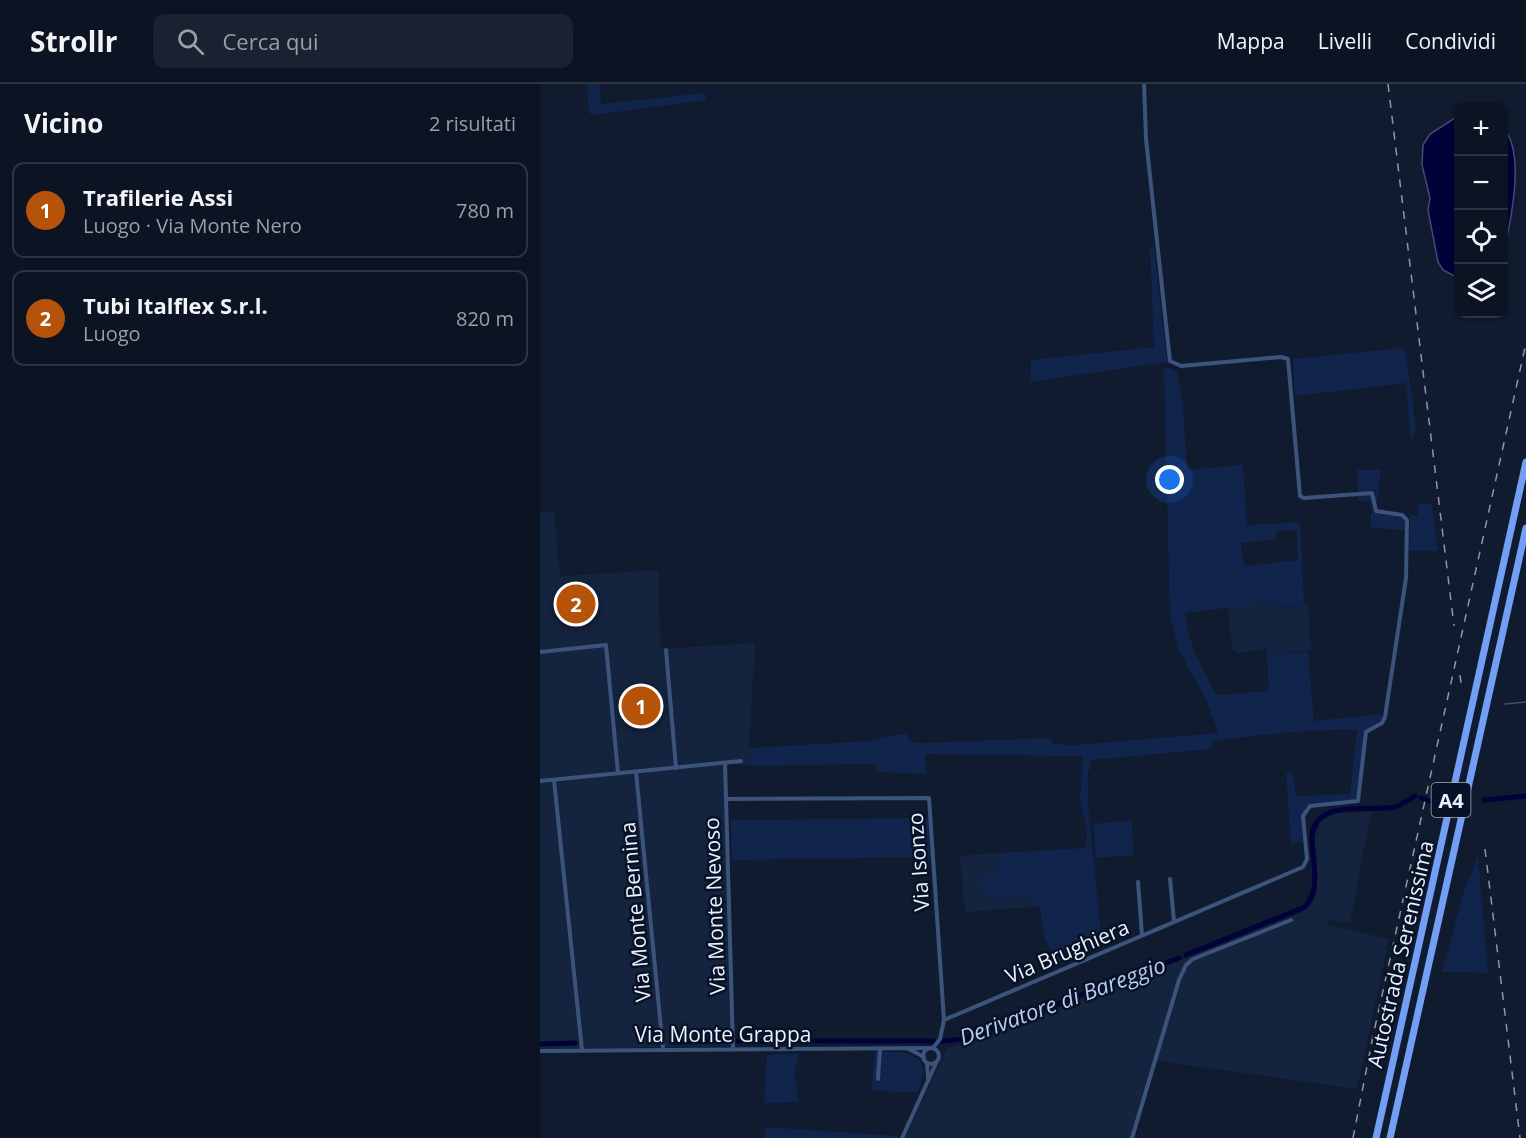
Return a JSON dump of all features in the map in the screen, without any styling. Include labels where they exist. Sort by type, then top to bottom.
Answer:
[{"type":"highway","name":"Autostrada Serenissima","points":[[1376,1138],[1526,462]]},
{"type":"highway","name":"Autostrada Serenissima","points":[[1390,1138],[1526,528]]},
{"type":"street","name":"Via Brughiera","points":[[944,1020],[1304,867],[1307,859],[1303,816],[1305,809],[1310,806],[1352,803],[1359,799],[1365,735],[1369,728],[1382,723],[1386,711],[1406,578],[1408,525],[1402,515],[1376,511],[1372,492],[1304,498],[1300,496],[1288,359],[1281,357],[1181,366],[1170,361],[1146,139],[1144,84]]},
{"type":"street","points":[[540,652],[606,645],[618,773]]},
{"type":"street","points":[[666,650],[676,768]]},
{"type":"street","points":[[540,781],[741,761]]},
{"type":"street","name":"Via Monte Nevoso","points":[[725,763],[733,1048]]},
{"type":"street","name":"Via Monte Bernina","points":[[636,772],[663,1049]]},
{"type":"street","points":[[554,780],[582,1050]]},
{"type":"street","name":"Via Isonzo","points":[[726,799],[929,798],[944,1020]]},
{"type":"street","points":[[1170,879],[1174,921]]},
{"type":"street","points":[[1138,882],[1142,935]]},
{"type":"street","points":[[1132,1138],[1174,995],[1186,965],[1194,959],[1291,920]]},
{"type":"street","points":[[902,1138],[937,1060],[944,1020]]},
{"type":"street","points":[[927,1083],[925,1059],[940,1039]]},
{"type":"street","points":[[878,1079],[880,1048]]},
{"type":"street","name":"Via Monte Grappa","points":[[907,1048],[925,1059]]},
{"type":"street","points":[[931,1048],[938,1053]]},
{"type":"street","name":"Via Monte Grappa","points":[[540,1051],[931,1048]]},
{"type":"street","points":[[925,1059],[933,1063],[937,1060]]},
{"type":"shaded area","points":[[587,84],[599,84],[601,104],[705,93],[706,100],[594,115],[589,113]]},
{"type":"shaded area","points":[[1454,119],[1454,276],[1443,270],[1438,262],[1428,210],[1430,198],[1422,165],[1423,145],[1430,134]]},
{"type":"shaded area","points":[[1508,135],[1514,155],[1515,171],[1508,230]]},
{"type":"shaded area","points":[[1154,246],[1167,362],[1030,382],[1031,360],[1154,347],[1150,247]]},
{"type":"shaded area","points":[[1401,348],[1406,353],[1416,430],[1411,443],[1406,383],[1295,396],[1293,359]]},
{"type":"shaded area","points":[[1170,368],[1177,371],[1183,406],[1187,470],[1243,465],[1247,525],[1300,522],[1304,604],[1275,608],[1274,602],[1185,613],[1192,645],[1217,695],[1269,691],[1267,654],[1308,652],[1314,721],[1382,714],[1382,719],[1364,732],[1357,800],[1306,806],[1302,816],[1303,842],[1291,844],[1286,773],[1293,773],[1296,796],[1350,794],[1357,730],[1306,731],[1256,736],[1214,742],[1210,749],[1091,760],[1091,769],[1088,770],[1088,802],[1102,944],[1055,964],[1044,935],[1040,907],[1033,907],[1031,895],[992,899],[981,893],[978,882],[984,873],[998,872],[998,853],[1086,848],[1087,830],[1080,801],[1083,756],[925,754],[926,774],[877,772],[875,764],[748,766],[749,748],[868,741],[906,733],[910,741],[920,743],[1052,738],[1053,744],[1074,745],[1218,733],[1206,699],[1179,651],[1170,616],[1164,369]],"holes":[[[1297,530],[1298,560],[1248,566],[1243,564],[1241,543],[1276,539],[1276,531]]]},
{"type":"shaded area","points":[[1357,470],[1381,470],[1376,510],[1375,490],[1358,492]]},
{"type":"shaded area","points":[[1371,494],[1373,513],[1402,517],[1406,520],[1407,530],[1371,528],[1371,501],[1358,501],[1358,495]]},
{"type":"shaded area","points":[[1419,503],[1432,504],[1438,551],[1409,551],[1410,515],[1417,516]]},
{"type":"shaded area","points":[[540,512],[554,512],[560,576],[659,570],[660,649],[755,643],[748,766],[726,763],[731,1046],[540,1049]]},
{"type":"shaded area","points":[[1275,602],[1276,608],[1308,604],[1311,651],[1267,654],[1266,649],[1239,653],[1232,649],[1228,608],[1238,604]]},
{"type":"shaded area","points":[[1371,812],[1350,923],[1329,920],[1327,925],[1389,939],[1357,1089],[1157,1061],[1134,1138],[905,1138],[947,1048],[969,1043],[1301,913],[1312,904],[1317,894],[1315,836],[1321,822],[1334,814]]},
{"type":"shaded area","points":[[928,818],[931,857],[732,860],[731,820]]},
{"type":"shaded area","points":[[1132,820],[1133,855],[1096,858],[1093,824]]},
{"type":"shaded area","points":[[998,853],[998,872],[984,873],[992,899],[1031,895],[1033,907],[965,912],[960,856]]},
{"type":"shaded area","points":[[1478,857],[1488,973],[1442,972],[1464,891]]},
{"type":"shaded area","points":[[875,1052],[907,1054],[920,1062],[923,1069],[918,1092],[871,1091]]},
{"type":"shaded area","points":[[800,1054],[794,1072],[799,1102],[764,1103],[767,1055]]},
{"type":"shaded area","points":[[765,1127],[898,1136],[897,1138],[764,1138]]},
{"type":"waterway","points":[[1505,704],[1526,702]]},
{"type":"waterway","name":"Derivatore di Bareggio","points":[[1186,955],[1305,907],[1315,884],[1312,841],[1314,827],[1320,818],[1343,809],[1395,807],[1415,796]]},
{"type":"waterway","name":"Derivatore di Bareggio","points":[[1484,800],[1526,796]]},
{"type":"waterway","name":"Derivatore di Bareggio","points":[[1421,798],[1438,804]]},
{"type":"waterway","name":"Derivatore di Bareggio","points":[[943,1041],[965,1039],[1179,958]]},
{"type":"waterway","name":"Derivatore di Bareggio","points":[[672,1042],[729,1041]]},
{"type":"waterway","name":"Derivatore di Bareggio","points":[[738,1041],[934,1041]]},
{"type":"waterway","name":"Derivatore di Bareggio","points":[[540,1044],[575,1043]]},
{"type":"railway","points":[[1388,84],[1454,626]]},
{"type":"railway","points":[[1353,1138],[1373,1036],[1526,343]]},
{"type":"railway","points":[[1460,675],[1462,690]]},
{"type":"railway","points":[[1485,849],[1520,1138]]},
{"type":"place","name":"Tubi Italflex S.r.l.","points":[[576,604]]},
{"type":"place","name":"Trafilerie Assi","points":[[641,706]]}]
